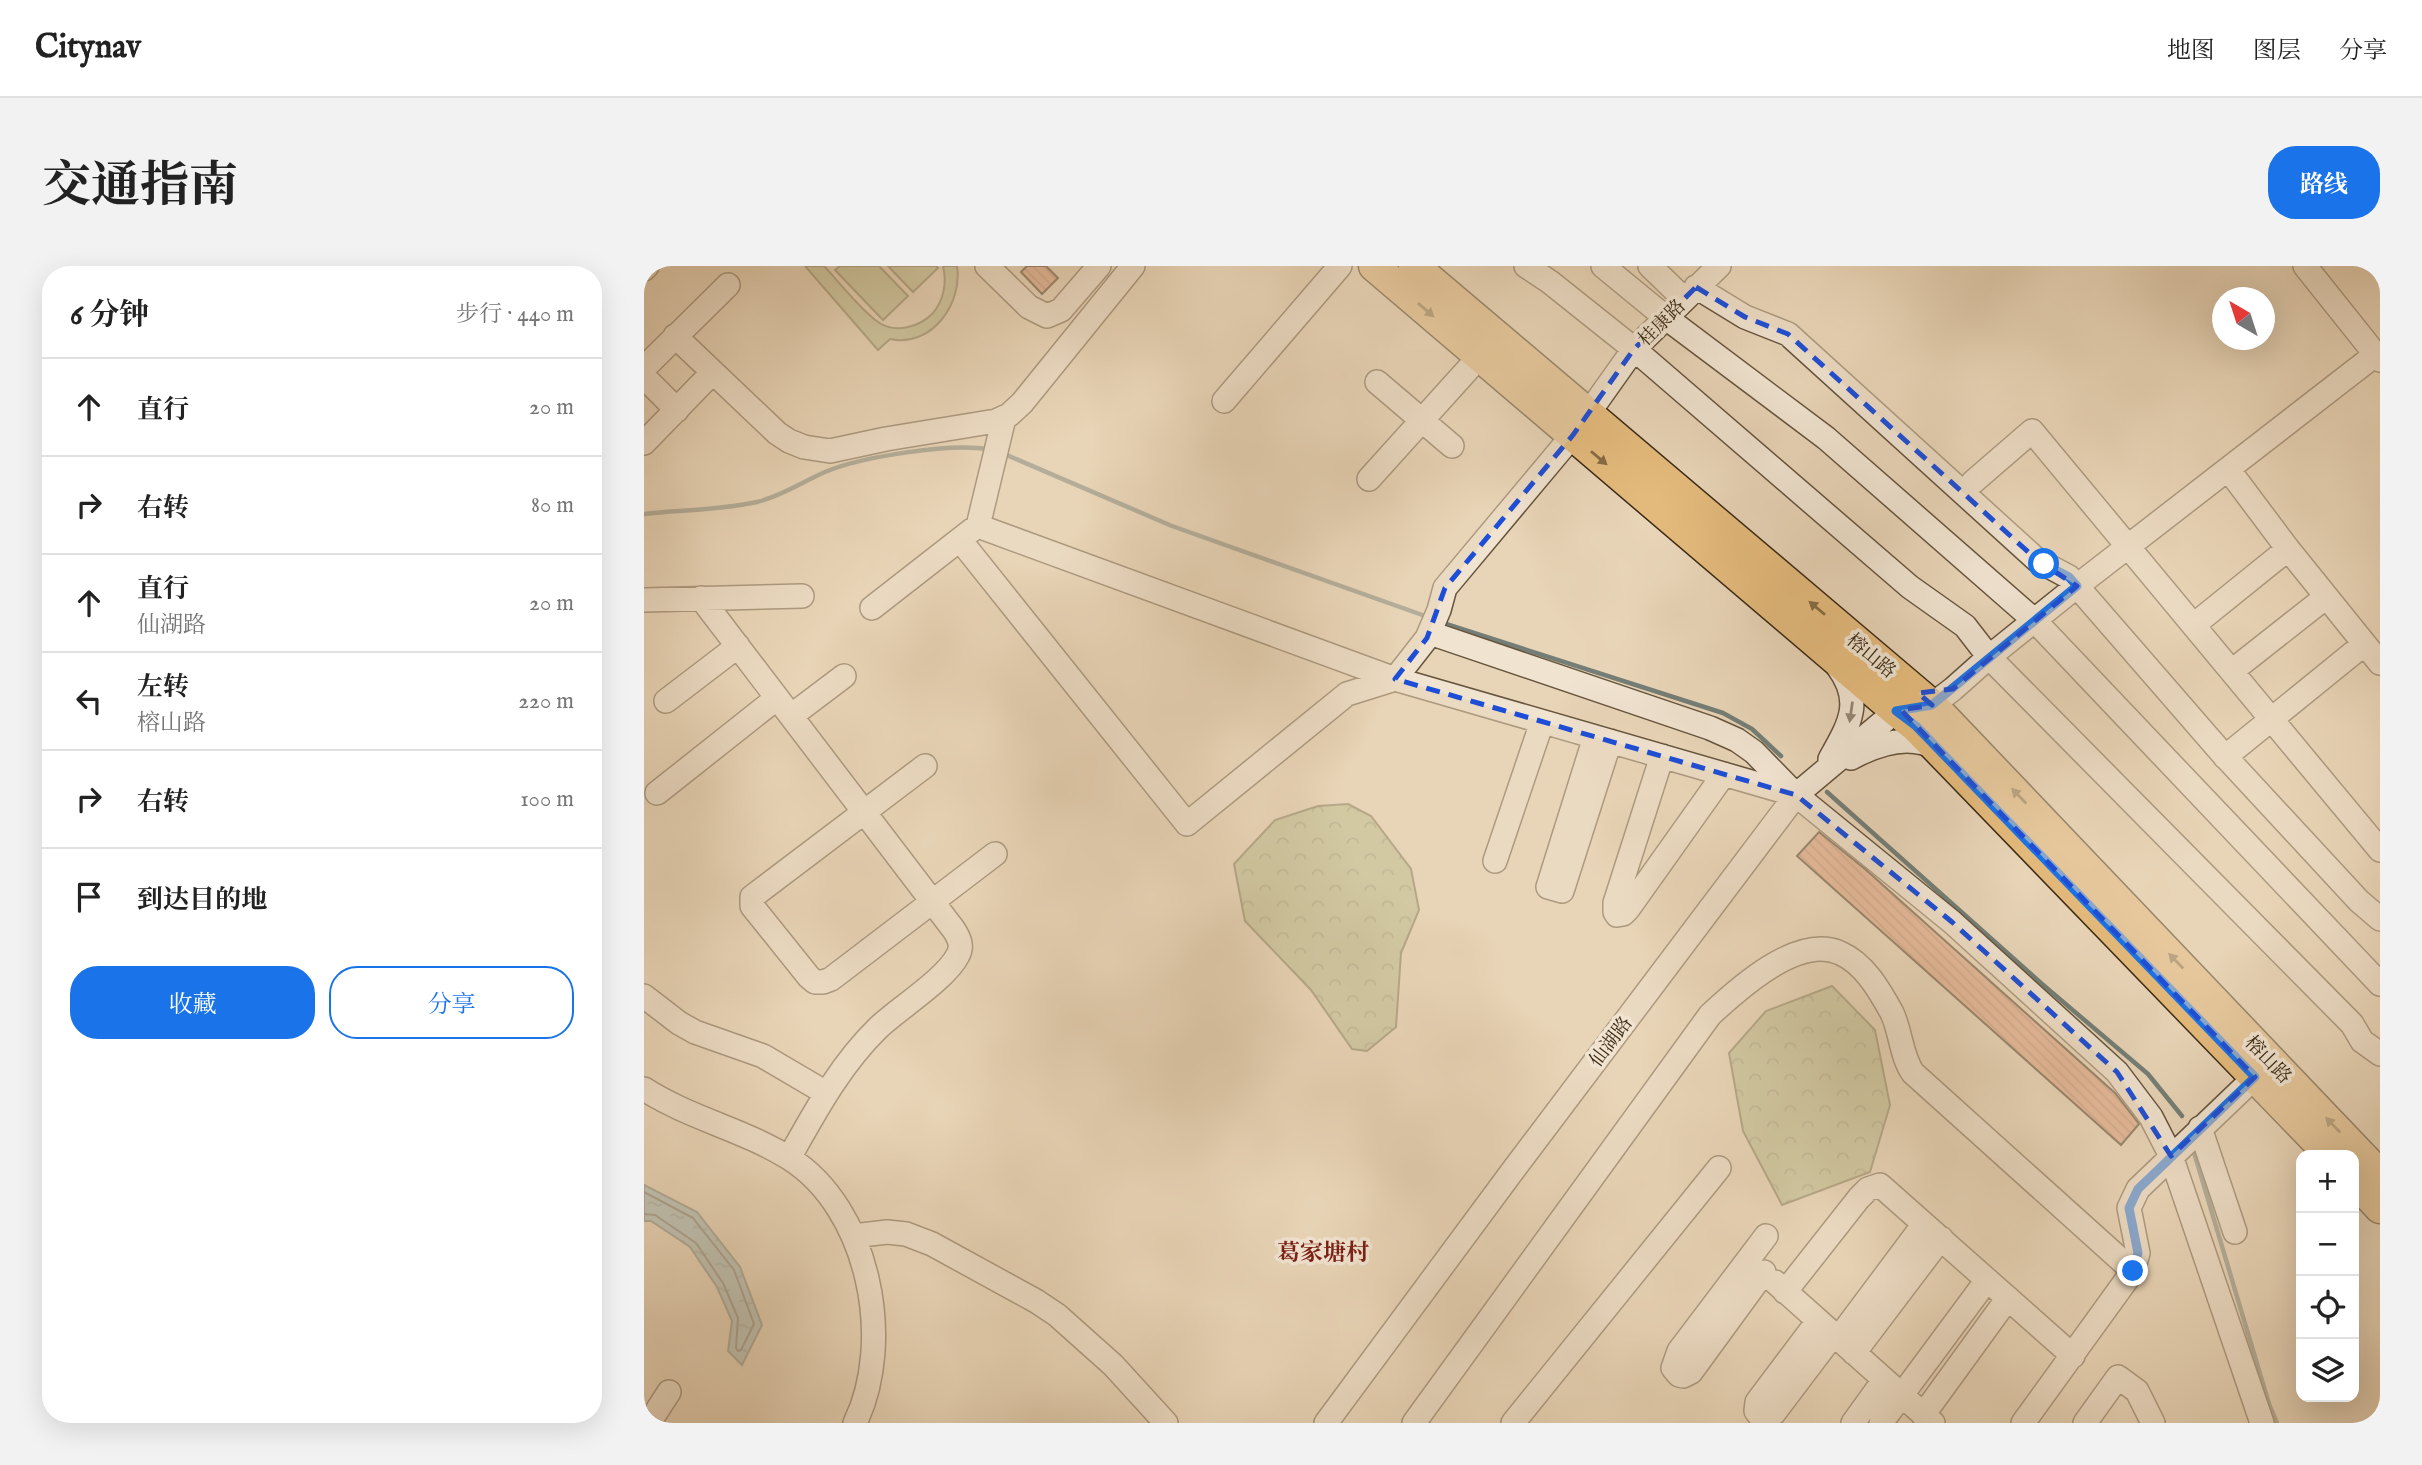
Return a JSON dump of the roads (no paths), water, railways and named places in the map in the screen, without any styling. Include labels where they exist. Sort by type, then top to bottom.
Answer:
[{"type":"main road","name":"榕山路","points":[[1374,266],[1480,356],[1580,425],[1906,683],[1944,717],[2380,1175]]},
{"type":"main road","name":"榕山路","points":[[1414,266],[1580,425],[1828,653],[1896,711],[1916,726],[1944,717]]},
{"type":"main road","name":"榕山路","points":[[1944,717],[2255,1077],[2325,1150]]},
{"type":"main road","points":[[2359,1186],[2380,1208]]},
{"type":"street","points":[[987,266],[1029,307],[1047,316],[1061,310],[1100,266]]},
{"type":"street","points":[[676,336],[789,442],[819,451],[840,450],[1004,418],[1017,409],[1133,266]]},
{"type":"street","points":[[1224,401],[1340,266]]},
{"type":"street","points":[[1526,266],[1634,349],[1910,587],[1965,626],[1989,657],[2352,1024],[2362,1041],[2380,1054]]},
{"type":"street","points":[[1603,266],[1665,317],[1826,438],[2034,620],[2380,984]]},
{"type":"street","points":[[1650,266],[1690,293],[1788,334],[2037,560],[2069,577],[2225,757],[2359,901],[2380,919]]},
{"type":"street","name":"桂康路","points":[[1395,679],[1415,657],[1430,633],[1445,588],[1580,425],[1634,349],[1719,266]]},
{"type":"street","points":[[1823,772],[1865,750],[1896,741],[1924,741],[1989,657],[2228,469],[2378,357],[2305,266]]},
{"type":"street","points":[[677,410],[646,364],[728,285]]},
{"type":"street","points":[[1368,480],[1480,356]]},
{"type":"street","points":[[644,443],[713,372]]},
{"type":"street","points":[[1377,382],[1452,446]]},
{"type":"street","points":[[873,608],[969,533],[1004,418]]},
{"type":"street","points":[[1973,482],[2032,431],[2380,850]]},
{"type":"street","points":[[2228,469],[2363,645],[2380,663]]},
{"type":"street","points":[[969,533],[1395,679],[1796,795]]},
{"type":"street","points":[[969,533],[1187,824],[1347,694],[1395,679]]},
{"type":"street","points":[[2194,624],[2288,549]]},
{"type":"street","points":[[644,600],[802,596]]},
{"type":"street","points":[[2232,671],[2326,597]]},
{"type":"street","points":[[701,598],[933,902],[959,937],[961,944],[958,955],[946,970],[879,1027],[852,1057],[789,1157]]},
{"type":"street","points":[[1430,633],[1725,734],[1754,752],[1796,795],[1952,922],[2117,1072],[2151,1117],[2171,1156],[2262,1423]]},
{"type":"street","points":[[2225,757],[2363,645]]},
{"type":"street","points":[[666,701],[738,646]]},
{"type":"street","points":[[1823,772],[1849,725],[1853,699],[1849,682],[1828,653]]},
{"type":"street","points":[[657,793],[784,707],[844,676]]},
{"type":"street","points":[[1896,711],[1944,717]]},
{"type":"street","name":"仙湖路","points":[[1326,1423],[1796,795],[1896,711]]},
{"type":"street","points":[[1495,861],[1542,722]]},
{"type":"street","points":[[1603,739],[1562,891],[1548,887],[1603,739]]},
{"type":"street","points":[[1662,756],[1615,903],[1617,915],[1629,909],[1724,774]]},
{"type":"street","points":[[925,766],[752,897],[752,906],[808,977],[819,983],[831,979],[995,854]]},
{"type":"street","points":[[1414,1423],[1710,1015],[1757,976],[1800,953],[1822,949],[1838,952],[1859,967],[1882,995],[1893,1016],[1901,1035],[1908,1066],[1913,1073],[2133,1271]]},
{"type":"street","points":[[644,996],[695,1032],[763,1056],[827,1093]]},
{"type":"street","points":[[2024,1423],[2133,1271],[2138,1253],[2130,1203],[2138,1189],[2255,1077]]},
{"type":"street","points":[[644,1089],[789,1157],[824,1189],[853,1236],[865,1269],[873,1313],[874,1339],[869,1385],[855,1423]]},
{"type":"street","points":[[2200,1128],[2235,1232]]},
{"type":"street","points":[[1513,1423],[1719,1168]]},
{"type":"street","points":[[1784,1292],[1859,1198],[1871,1188],[1881,1185],[2073,1356]]},
{"type":"street","points":[[1836,1337],[1933,1231]]},
{"type":"street","points":[[853,1236],[887,1232],[906,1234],[932,1244],[1036,1301],[1057,1315],[1114,1365],[1166,1423]]},
{"type":"street","points":[[1766,1236],[1757,1265],[1928,1419],[2008,1298]]},
{"type":"street","points":[[1881,1423],[1987,1280]]},
{"type":"street","points":[[2085,1423],[2118,1377],[2137,1391],[2152,1423]]},
{"type":"street","points":[[1853,1423],[1884,1380]]},
{"type":"street","points":[[649,1423],[669,1392]]},
{"type":"water","points":[[644,1185],[697,1212],[740,1267],[762,1325],[742,1365],[728,1351],[732,1321],[717,1287],[690,1247],[651,1221],[644,1221]]},
{"type":"waterway","points":[[644,514],[757,502],[841,466],[883,456],[931,449],[990,450]]},
{"type":"waterway","points":[[1002,453],[1172,526],[1428,617]]},
{"type":"waterway","points":[[1443,623],[1723,713],[1752,729],[1781,756]]},
{"type":"waterway","points":[[1827,792],[2042,984],[2148,1074],[2182,1116]]},
{"type":"waterway","points":[[2193,1149],[2277,1423]]},
{"type":"district","name":"葛家塘村","points":[[1323,1252]]}]
